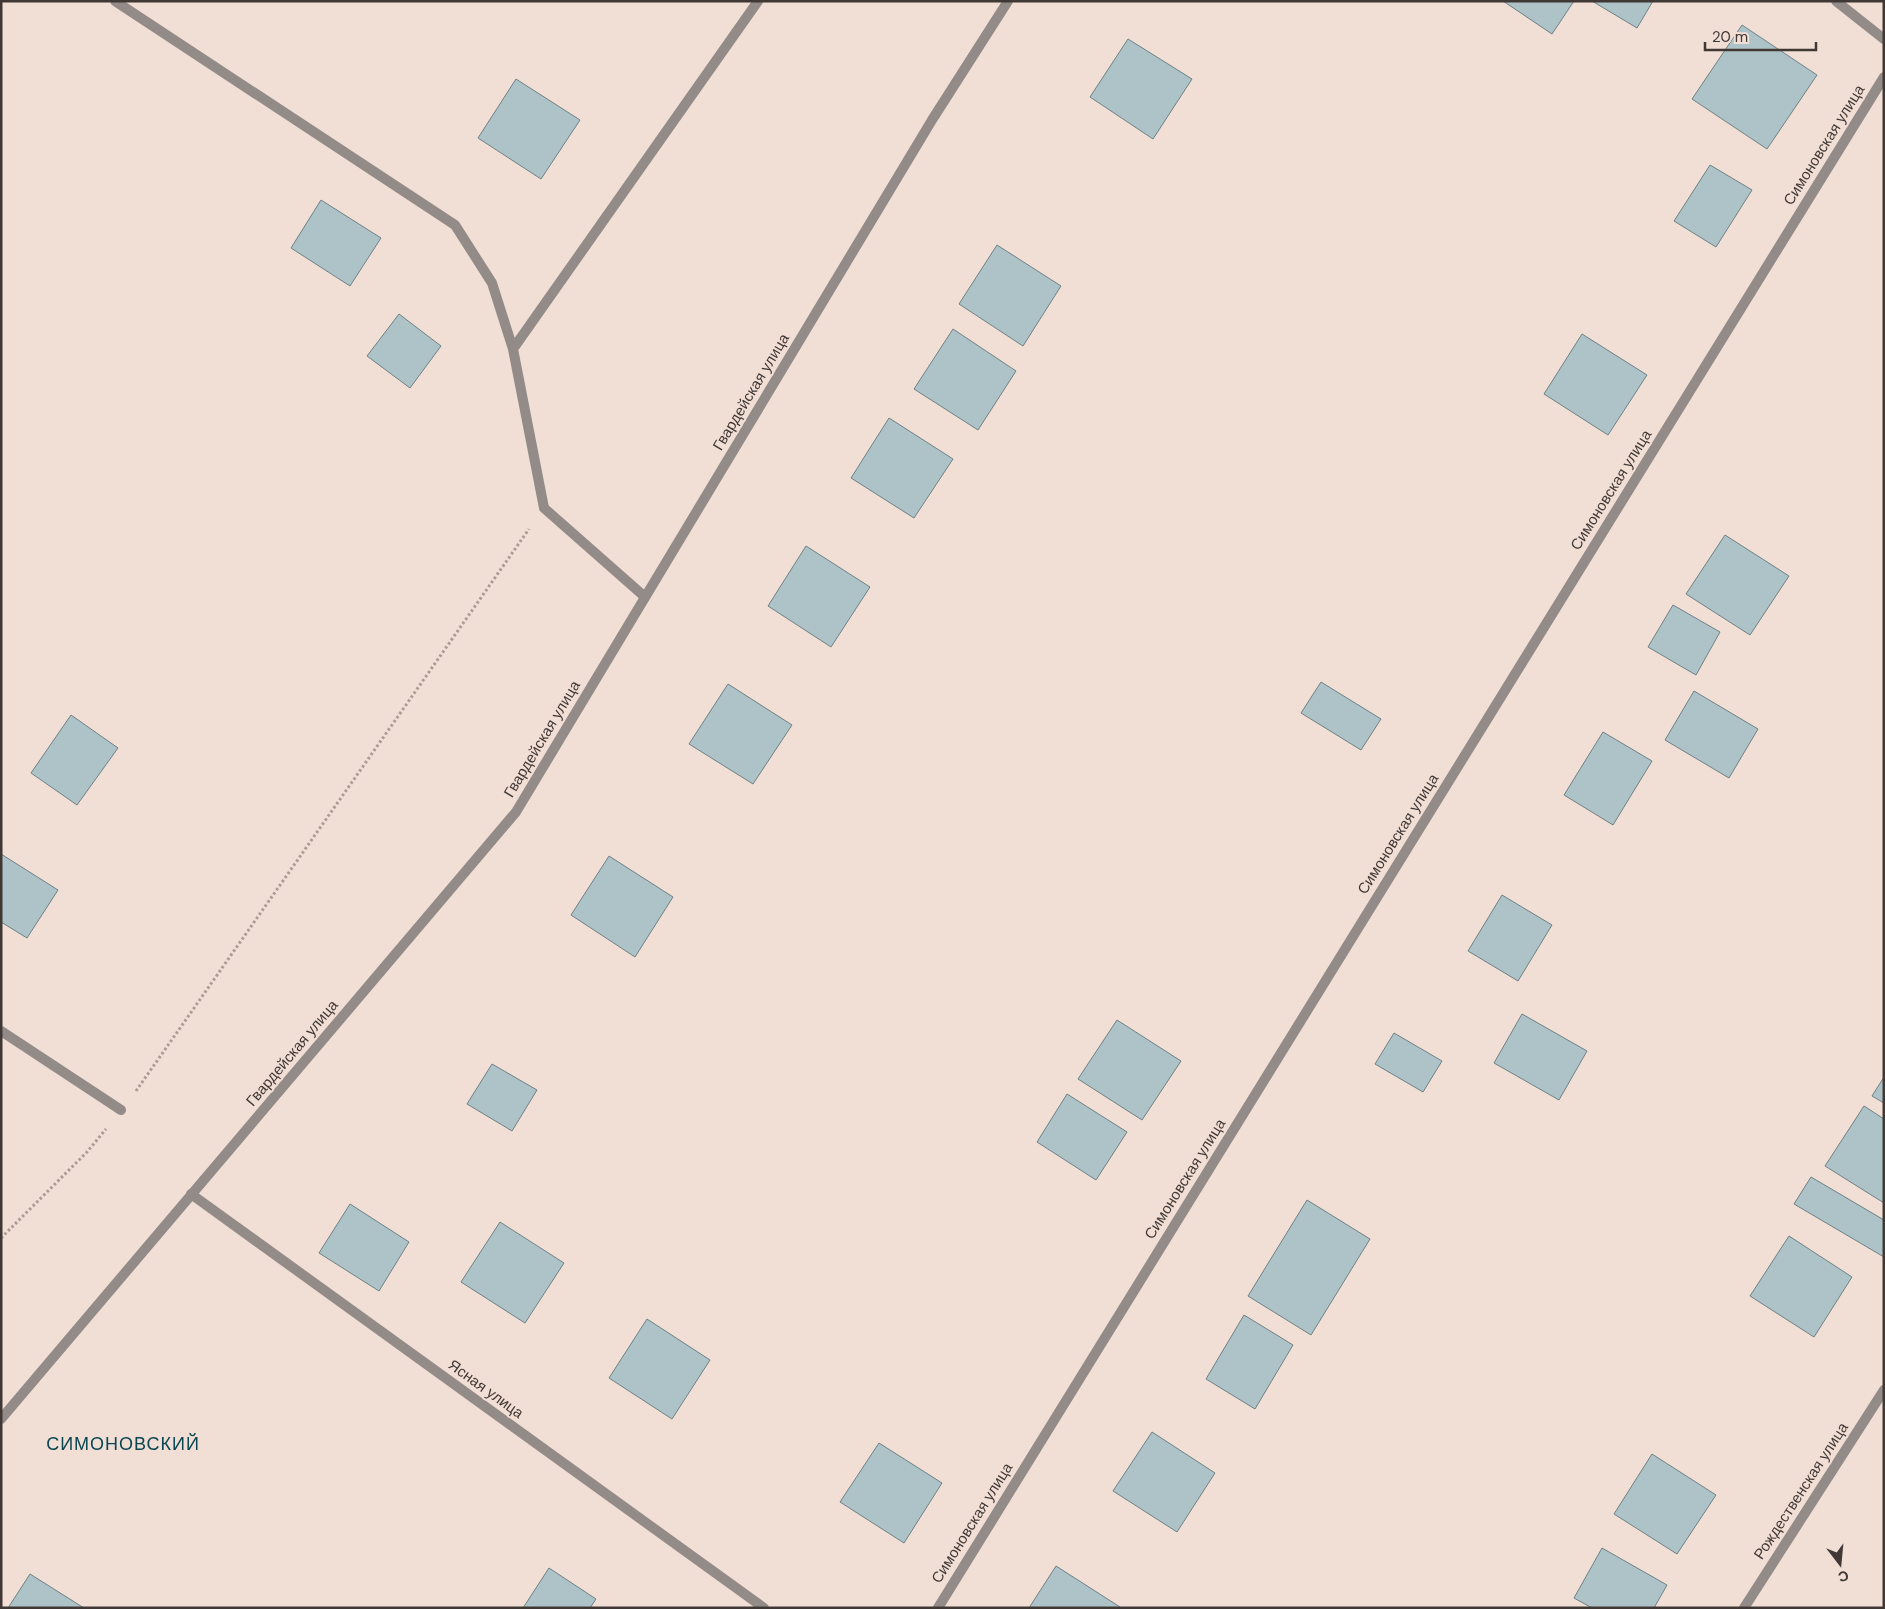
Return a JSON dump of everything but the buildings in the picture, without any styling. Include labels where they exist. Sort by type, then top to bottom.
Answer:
[{"type":"street","points":[[115,1],[454,225],[492,283],[513,349],[544,508],[645,597]]},
{"type":"street","points":[[513,349],[758,1]]},
{"type":"street","name":"Гвардейская улица","points":[[1,1419],[516,812],[932,120],[1008,1]]},
{"type":"street","points":[[1836,1],[1884,39]]},
{"type":"street","name":"Симоновская улица","points":[[938,1608],[1884,77]]},
{"type":"street","points":[[1,1031],[121,1110]]},
{"type":"street","name":"Ясная улица","points":[[191,1194],[764,1608]]},
{"type":"street","name":"Рождественская улица","points":[[1744,1608],[1884,1390]]},
{"type":"path","points":[[1,1238],[87,1152],[147,1076],[544,508]]},
{"type":"district","name":"СИМОНОВСКИЙ","points":[[123,1444]]}]
